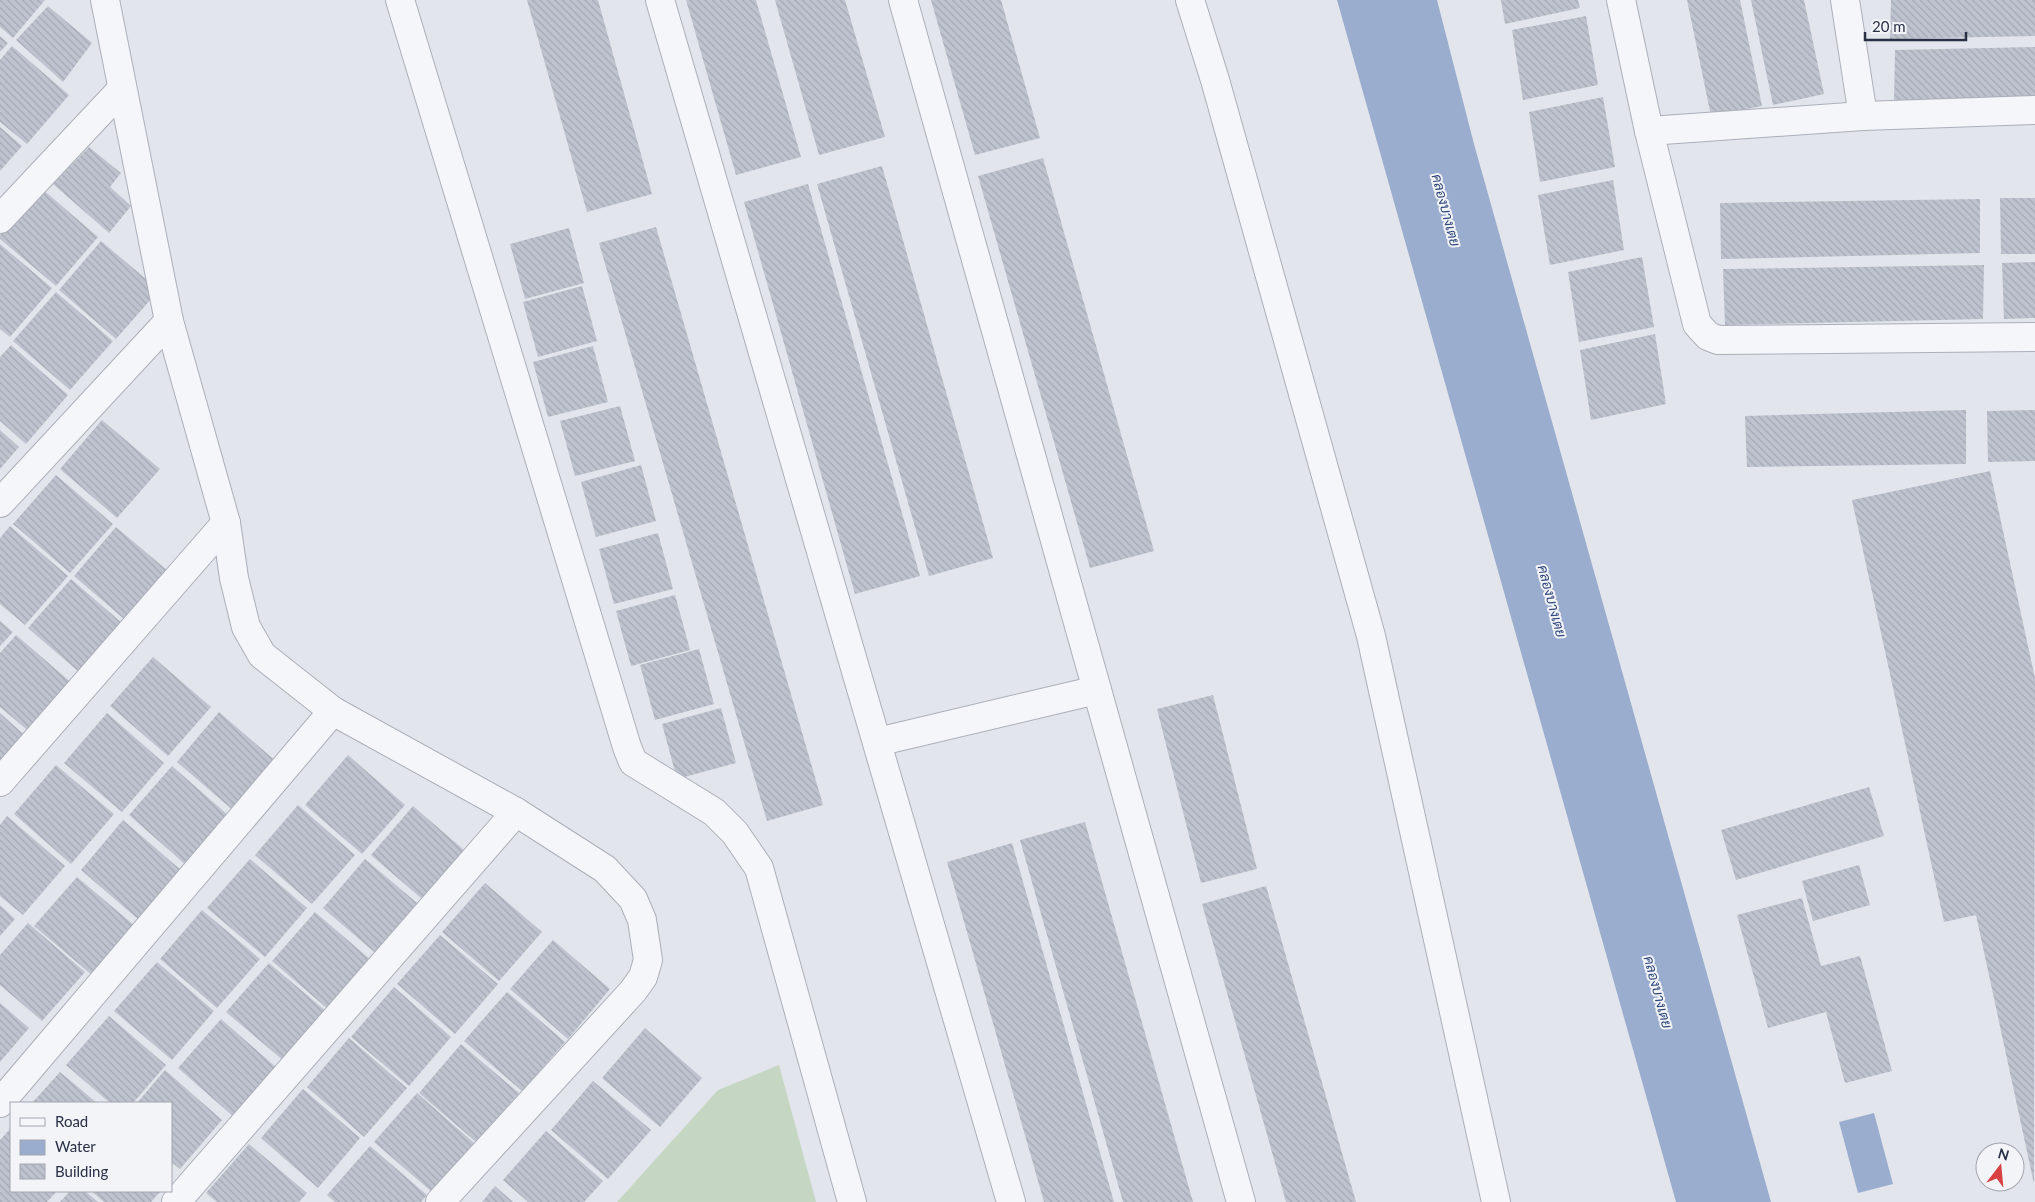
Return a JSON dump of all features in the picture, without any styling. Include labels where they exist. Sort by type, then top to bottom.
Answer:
[{"type":"street","points":[[105,0],[169,321],[226,523],[234,578],[246,627],[262,655],[333,711],[516,812],[606,869],[634,899],[642,920],[648,960],[643,976],[634,991],[440,1202]]},
{"type":"street","points":[[400,0],[627,748],[633,762],[714,812],[735,834],[759,868],[852,1202]]},
{"type":"street","points":[[660,0],[1011,1202]]},
{"type":"street","points":[[903,0],[1241,1202]]},
{"type":"street","points":[[1190,0],[1371,636],[1496,1202]]},
{"type":"street","points":[[1621,0],[1649,131],[1697,324],[1708,336],[1718,340],[2035,337]]},
{"type":"street","points":[[1845,0],[1864,116]]},
{"type":"street","points":[[0,219],[122,89]]},
{"type":"street","points":[[1649,131],[1864,116],[2035,110]]},
{"type":"street","points":[[0,503],[169,321]]},
{"type":"street","points":[[0,782],[226,523]]},
{"type":"street","points":[[877,742],[1097,690]]},
{"type":"street","points":[[0,1102],[333,711]]},
{"type":"street","points":[[176,1202],[516,812]]},
{"type":"green space","points":[[779,1065],[816,1202],[617,1202],[718,1090]]},
{"type":"water","name":"คลองบางเตย","points":[[1337,0],[1437,0],[1474,144],[1771,1202],[1676,1202]]},
{"type":"water","points":[[1874,1113],[1893,1184],[1858,1193],[1839,1122]]},
{"type":"building","points":[[0,0],[45,0],[13,38],[0,27]]},
{"type":"building","points":[[527,0],[598,0],[652,194],[587,212]]},
{"type":"building","points":[[686,0],[756,0],[801,157],[736,175]]},
{"type":"building","points":[[775,0],[845,0],[885,137],[819,155]]},
{"type":"building","points":[[931,0],[1001,0],[1040,138],[975,155]]},
{"type":"building","points":[[1501,0],[1578,0],[1580,8],[1505,24]]},
{"type":"building","points":[[1687,0],[1740,0],[1762,106],[1711,116]]},
{"type":"building","points":[[1751,0],[1804,0],[1824,94],[1773,105]]},
{"type":"building","points":[[1891,0],[2035,0],[2035,36],[1890,39]]},
{"type":"building","points":[[48,6],[92,43],[63,82],[16,40]]},
{"type":"building","points":[[1586,16],[1598,85],[1523,100],[1512,30]]},
{"type":"building","points":[[0,36],[8,43],[0,52]]},
{"type":"building","points":[[12,46],[69,95],[27,144],[0,122],[0,60]]},
{"type":"building","points":[[2035,47],[2035,100],[1894,103],[1895,50]]},
{"type":"building","points":[[1603,97],[1615,167],[1540,182],[1529,112]]},
{"type":"building","points":[[0,127],[22,146],[0,171]]},
{"type":"building","points":[[89,147],[121,173],[110,187],[131,206],[109,233],[53,184]]},
{"type":"building","points":[[1043,158],[1154,551],[1090,568],[978,176]]},
{"type":"building","points":[[882,166],[993,558],[929,576],[817,184]]},
{"type":"building","points":[[1613,180],[1624,250],[1550,265],[1538,195]]},
{"type":"building","points":[[808,184],[920,576],[855,594],[744,202]]},
{"type":"building","points":[[41,188],[98,237],[56,286],[0,239],[0,235]]},
{"type":"building","points":[[2000,198],[2035,198],[2035,254],[2001,254]]},
{"type":"building","points":[[1980,199],[1980,253],[1721,259],[1720,203]]},
{"type":"building","points":[[656,227],[823,805],[767,821],[599,243]]},
{"type":"building","points":[[569,228],[584,283],[525,299],[510,244]]},
{"type":"building","points":[[101,241],[159,290],[116,339],[59,290]]},
{"type":"building","points":[[0,244],[52,288],[10,337],[0,329]]},
{"type":"building","points":[[1642,257],[1654,327],[1579,342],[1568,272]]},
{"type":"building","points":[[2035,262],[2035,318],[2004,319],[2002,263]]},
{"type":"building","points":[[1984,265],[1983,319],[1725,325],[1723,269]]},
{"type":"building","points":[[582,286],[597,341],[538,357],[523,302]]},
{"type":"building","points":[[56,292],[113,341],[70,390],[13,341]]},
{"type":"building","points":[[1655,334],[1666,404],[1591,420],[1580,350]]},
{"type":"building","points":[[11,345],[68,395],[26,444],[0,421],[0,357]]},
{"type":"building","points":[[593,346],[608,402],[548,417],[533,362]]},
{"type":"building","points":[[620,406],[635,461],[575,476],[560,421]]},
{"type":"building","points":[[1966,410],[1966,464],[1747,467],[1745,416]]},
{"type":"building","points":[[2035,410],[2035,461],[1988,462],[1987,411]]},
{"type":"building","points":[[102,420],[160,469],[117,518],[60,469]]},
{"type":"building","points":[[0,430],[19,447],[0,469]]},
{"type":"building","points":[[641,465],[656,521],[596,537],[581,482]]},
{"type":"building","points":[[1990,471],[2035,678],[2034,1184],[1976,915],[1944,922],[1852,500]]},
{"type":"building","points":[[56,475],[113,524],[70,573],[13,524]]},
{"type":"building","points":[[10,526],[68,576],[25,625],[0,604],[0,538]]},
{"type":"building","points":[[116,527],[174,576],[131,625],[74,576]]},
{"type":"building","points":[[658,533],[673,589],[614,604],[599,549]]},
{"type":"building","points":[[71,579],[129,629],[86,678],[28,628]]},
{"type":"building","points":[[675,595],[690,650],[631,666],[616,611]]},
{"type":"building","points":[[0,621],[13,632],[0,646]]},
{"type":"building","points":[[16,635],[73,684],[31,733],[0,707],[0,653]]},
{"type":"building","points":[[699,649],[714,704],[655,720],[640,665]]},
{"type":"building","points":[[153,657],[211,707],[168,756],[110,706]]},
{"type":"building","points":[[1213,695],[1257,869],[1201,883],[1157,709]]},
{"type":"building","points":[[721,708],[736,763],[677,779],[662,724]]},
{"type":"building","points":[[219,712],[277,762],[234,811],[177,762]]},
{"type":"building","points":[[0,713],[29,739],[0,772]]},
{"type":"building","points":[[107,713],[164,763],[122,812],[64,763]]},
{"type":"building","points":[[348,755],[405,805],[362,854],[305,805]]},
{"type":"building","points":[[56,765],[114,814],[71,864],[14,814]]},
{"type":"building","points":[[172,766],[229,816],[186,865],[129,815]]},
{"type":"building","points":[[1869,787],[1884,836],[1736,880],[1721,830]]},
{"type":"building","points":[[298,805],[355,855],[312,904],[255,855]]},
{"type":"building","points":[[413,806],[471,856],[429,905],[371,855]]},
{"type":"building","points":[[7,816],[65,866],[23,915],[0,896],[0,825]]},
{"type":"building","points":[[123,820],[181,870],[138,919],[81,870]]},
{"type":"building","points":[[1085,822],[1193,1202],[1123,1202],[1020,840]]},
{"type":"building","points":[[1012,843],[1114,1202],[1044,1202],[947,862]]},
{"type":"building","points":[[250,859],[307,908],[265,957],[207,908]]},
{"type":"building","points":[[365,859],[423,908],[380,957],[323,908]]},
{"type":"building","points":[[1859,865],[1870,905],[1813,921],[1802,881]]},
{"type":"building","points":[[77,877],[135,926],[92,975],[34,926]]},
{"type":"building","points":[[485,883],[542,932],[499,981],[442,932]]},
{"type":"building","points":[[1266,886],[1356,1202],[1286,1202],[1202,904]]},
{"type":"building","points":[[1802,898],[1821,966],[1860,956],[1892,1071],[1845,1083],[1826,1012],[1768,1028],[1737,915]]},
{"type":"building","points":[[0,905],[15,919],[0,936]]},
{"type":"building","points":[[202,910],[260,959],[217,1008],[160,959]]},
{"type":"building","points":[[315,912],[372,961],[329,1010],[272,961]]},
{"type":"building","points":[[28,923],[85,972],[42,1021],[0,985],[0,955]]},
{"type":"building","points":[[440,935],[498,984],[455,1034],[397,984]]},
{"type":"building","points":[[553,940],[610,989],[568,1039],[510,989]]},
{"type":"building","points":[[157,962],[214,1011],[172,1060],[114,1011]]},
{"type":"building","points":[[269,963],[327,1012],[284,1061],[226,1012]]},
{"type":"building","points":[[394,987],[451,1037],[409,1086],[351,1037]]},
{"type":"building","points":[[507,992],[565,1042],[522,1091],[464,1041]]},
{"type":"building","points":[[0,1003],[29,1028],[0,1062]]},
{"type":"building","points":[[109,1016],[166,1065],[134,1102],[109,1102],[66,1065]]},
{"type":"building","points":[[221,1019],[278,1069],[235,1118],[178,1068]]},
{"type":"building","points":[[645,1028],[702,1078],[660,1127],[602,1078]]},
{"type":"building","points":[[349,1038],[407,1088],[364,1137],[307,1087]]},
{"type":"building","points":[[461,1044],[519,1093],[476,1142],[419,1093]]},
{"type":"building","points":[[165,1070],[222,1120],[180,1169],[172,1163],[172,1102],[138,1102]]},
{"type":"building","points":[[60,1072],[96,1102],[33,1102]]},
{"type":"building","points":[[593,1081],[651,1130],[608,1179],[551,1130]]},
{"type":"building","points":[[303,1089],[360,1138],[318,1188],[261,1138]]},
{"type":"building","points":[[417,1093],[474,1143],[432,1192],[374,1142]]},
{"type":"building","points":[[10,1129],[10,1192],[56,1192],[47,1202],[0,1202],[0,1140]]},
{"type":"building","points":[[546,1131],[603,1181],[584,1202],[528,1202],[503,1180]]},
{"type":"building","points":[[249,1144],[307,1193],[299,1202],[217,1202],[206,1193]]},
{"type":"building","points":[[370,1146],[427,1195],[421,1202],[335,1202],[327,1195]]},
{"type":"building","points":[[495,1186],[513,1202],[482,1202]]},
{"type":"building","points":[[69,1192],[86,1192],[98,1202],[60,1202]]},
{"type":"building","points":[[92,1192],[160,1192],[151,1202],[104,1202]]}]
